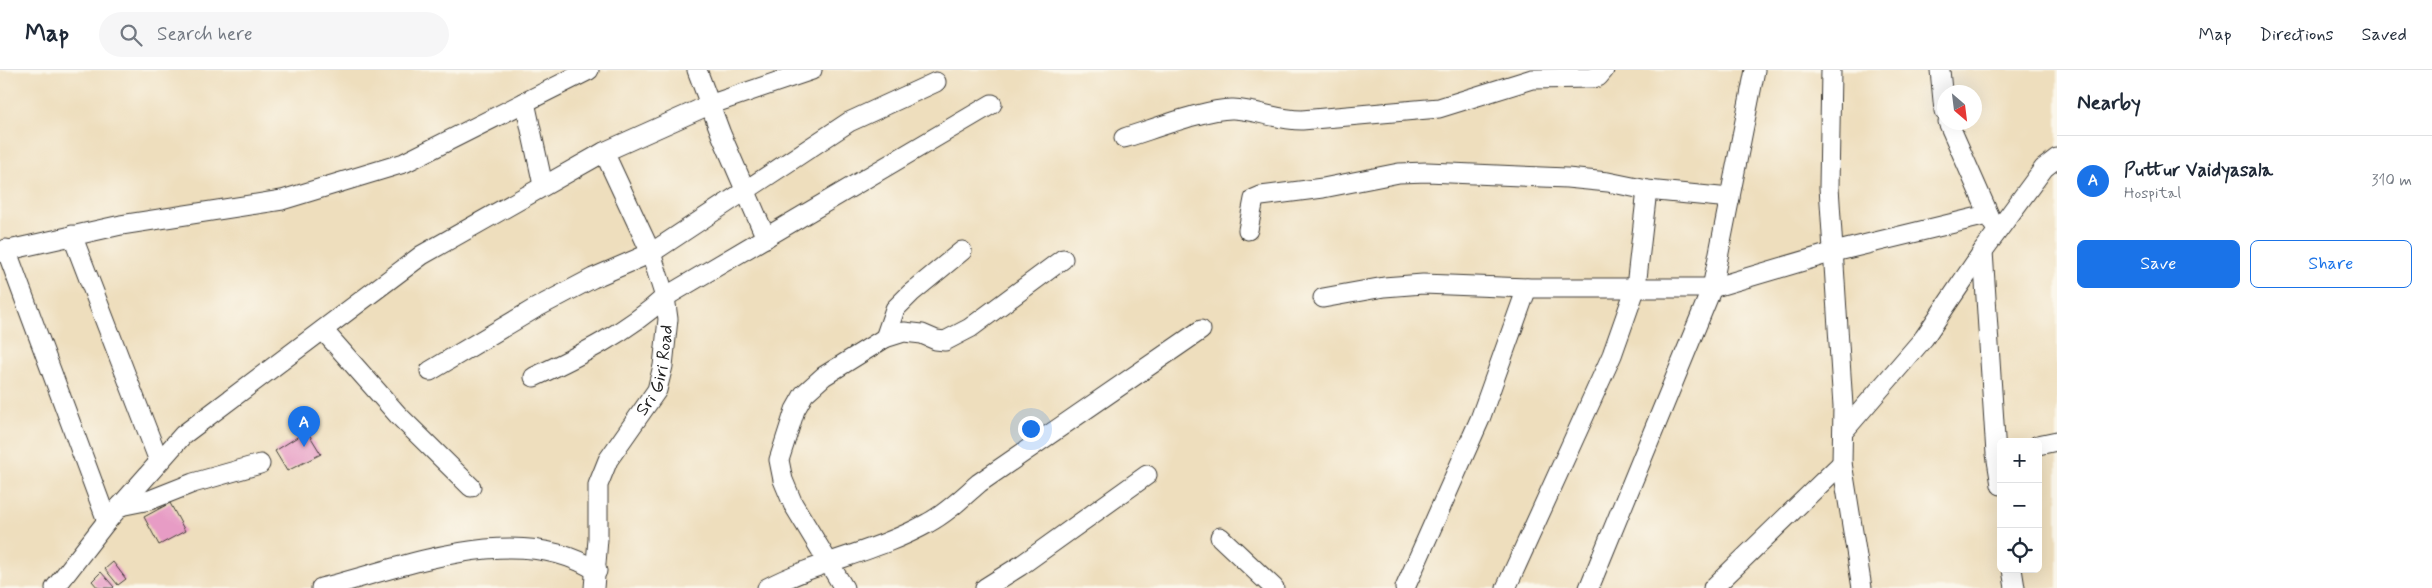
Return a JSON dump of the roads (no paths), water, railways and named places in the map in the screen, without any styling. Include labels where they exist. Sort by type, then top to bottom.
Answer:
[{"type":"street","points":[[107,521],[3,250],[121,225],[282,200],[404,163],[588,70]]},
{"type":"street","points":[[697,70],[710,106],[766,238]]},
{"type":"street","points":[[55,588],[107,521],[183,435],[422,255],[604,152],[710,106],[812,70]]},
{"type":"street","points":[[1124,138],[1204,114],[1231,109],[1302,120],[1438,108],[1532,79],[1591,78],[1598,77],[1604,70]]},
{"type":"street","points":[[1589,588],[1712,288],[1755,70]]},
{"type":"street","points":[[1831,70],[1829,187],[1843,432],[1842,463],[1862,588]]},
{"type":"street","points":[[1940,70],[1941,85]]},
{"type":"street","points":[[430,371],[534,309],[593,278],[651,253],[849,122],[936,82]]},
{"type":"street","points":[[525,102],[543,185]]},
{"type":"street","points":[[534,377],[613,336],[651,310],[665,297],[992,104]]},
{"type":"street","points":[[1951,130],[1987,215],[1997,231]]},
{"type":"street","name":"Sri Giri Road","points":[[595,579],[598,485],[608,460],[657,390],[667,340],[668,319],[665,297],[651,253],[604,152]]},
{"type":"street","points":[[1843,432],[1924,338],[1997,231],[2044,168],[2057,158]]},
{"type":"street","points":[[1248,230],[1251,205],[1254,199],[1261,196],[1322,188],[1399,173],[1567,178],[1608,182],[1647,190],[1730,198]]},
{"type":"street","points":[[1506,588],[1612,355],[1636,287],[1647,190]]},
{"type":"street","points":[[1323,298],[1384,287],[1423,284],[1527,288],[1712,288],[1834,252],[1987,215]]},
{"type":"street","points":[[72,235],[159,461]]},
{"type":"street","points":[[885,338],[895,309],[911,292],[962,251]]},
{"type":"street","points":[[1983,251],[1998,438]]},
{"type":"street","points":[[844,588],[830,562],[793,504],[783,480],[779,460],[795,410],[804,394],[824,376],[885,338],[904,332],[922,334],[936,340],[945,341],[954,337],[970,328],[1063,259]]},
{"type":"street","points":[[1405,588],[1480,419],[1527,288]]},
{"type":"street","points":[[323,330],[398,415],[471,486]]},
{"type":"street","points":[[767,588],[830,562],[890,541],[928,523],[946,511],[987,477],[1202,330]]},
{"type":"street","points":[[2042,444],[2057,441]]},
{"type":"street","points":[[1714,588],[1842,463]]},
{"type":"street","points":[[120,506],[150,500],[194,483],[260,464]]},
{"type":"street","points":[[985,588],[1020,566],[1146,475]]},
{"type":"street","points":[[1220,537],[1274,588]]},
{"type":"street","points":[[320,588],[404,564],[486,549],[542,549],[583,562],[595,579]]},
{"type":"street","points":[[2013,573],[2015,588]]},
{"type":"place","name":"Puttur Vaidyasala","points":[[304,447]]}]
